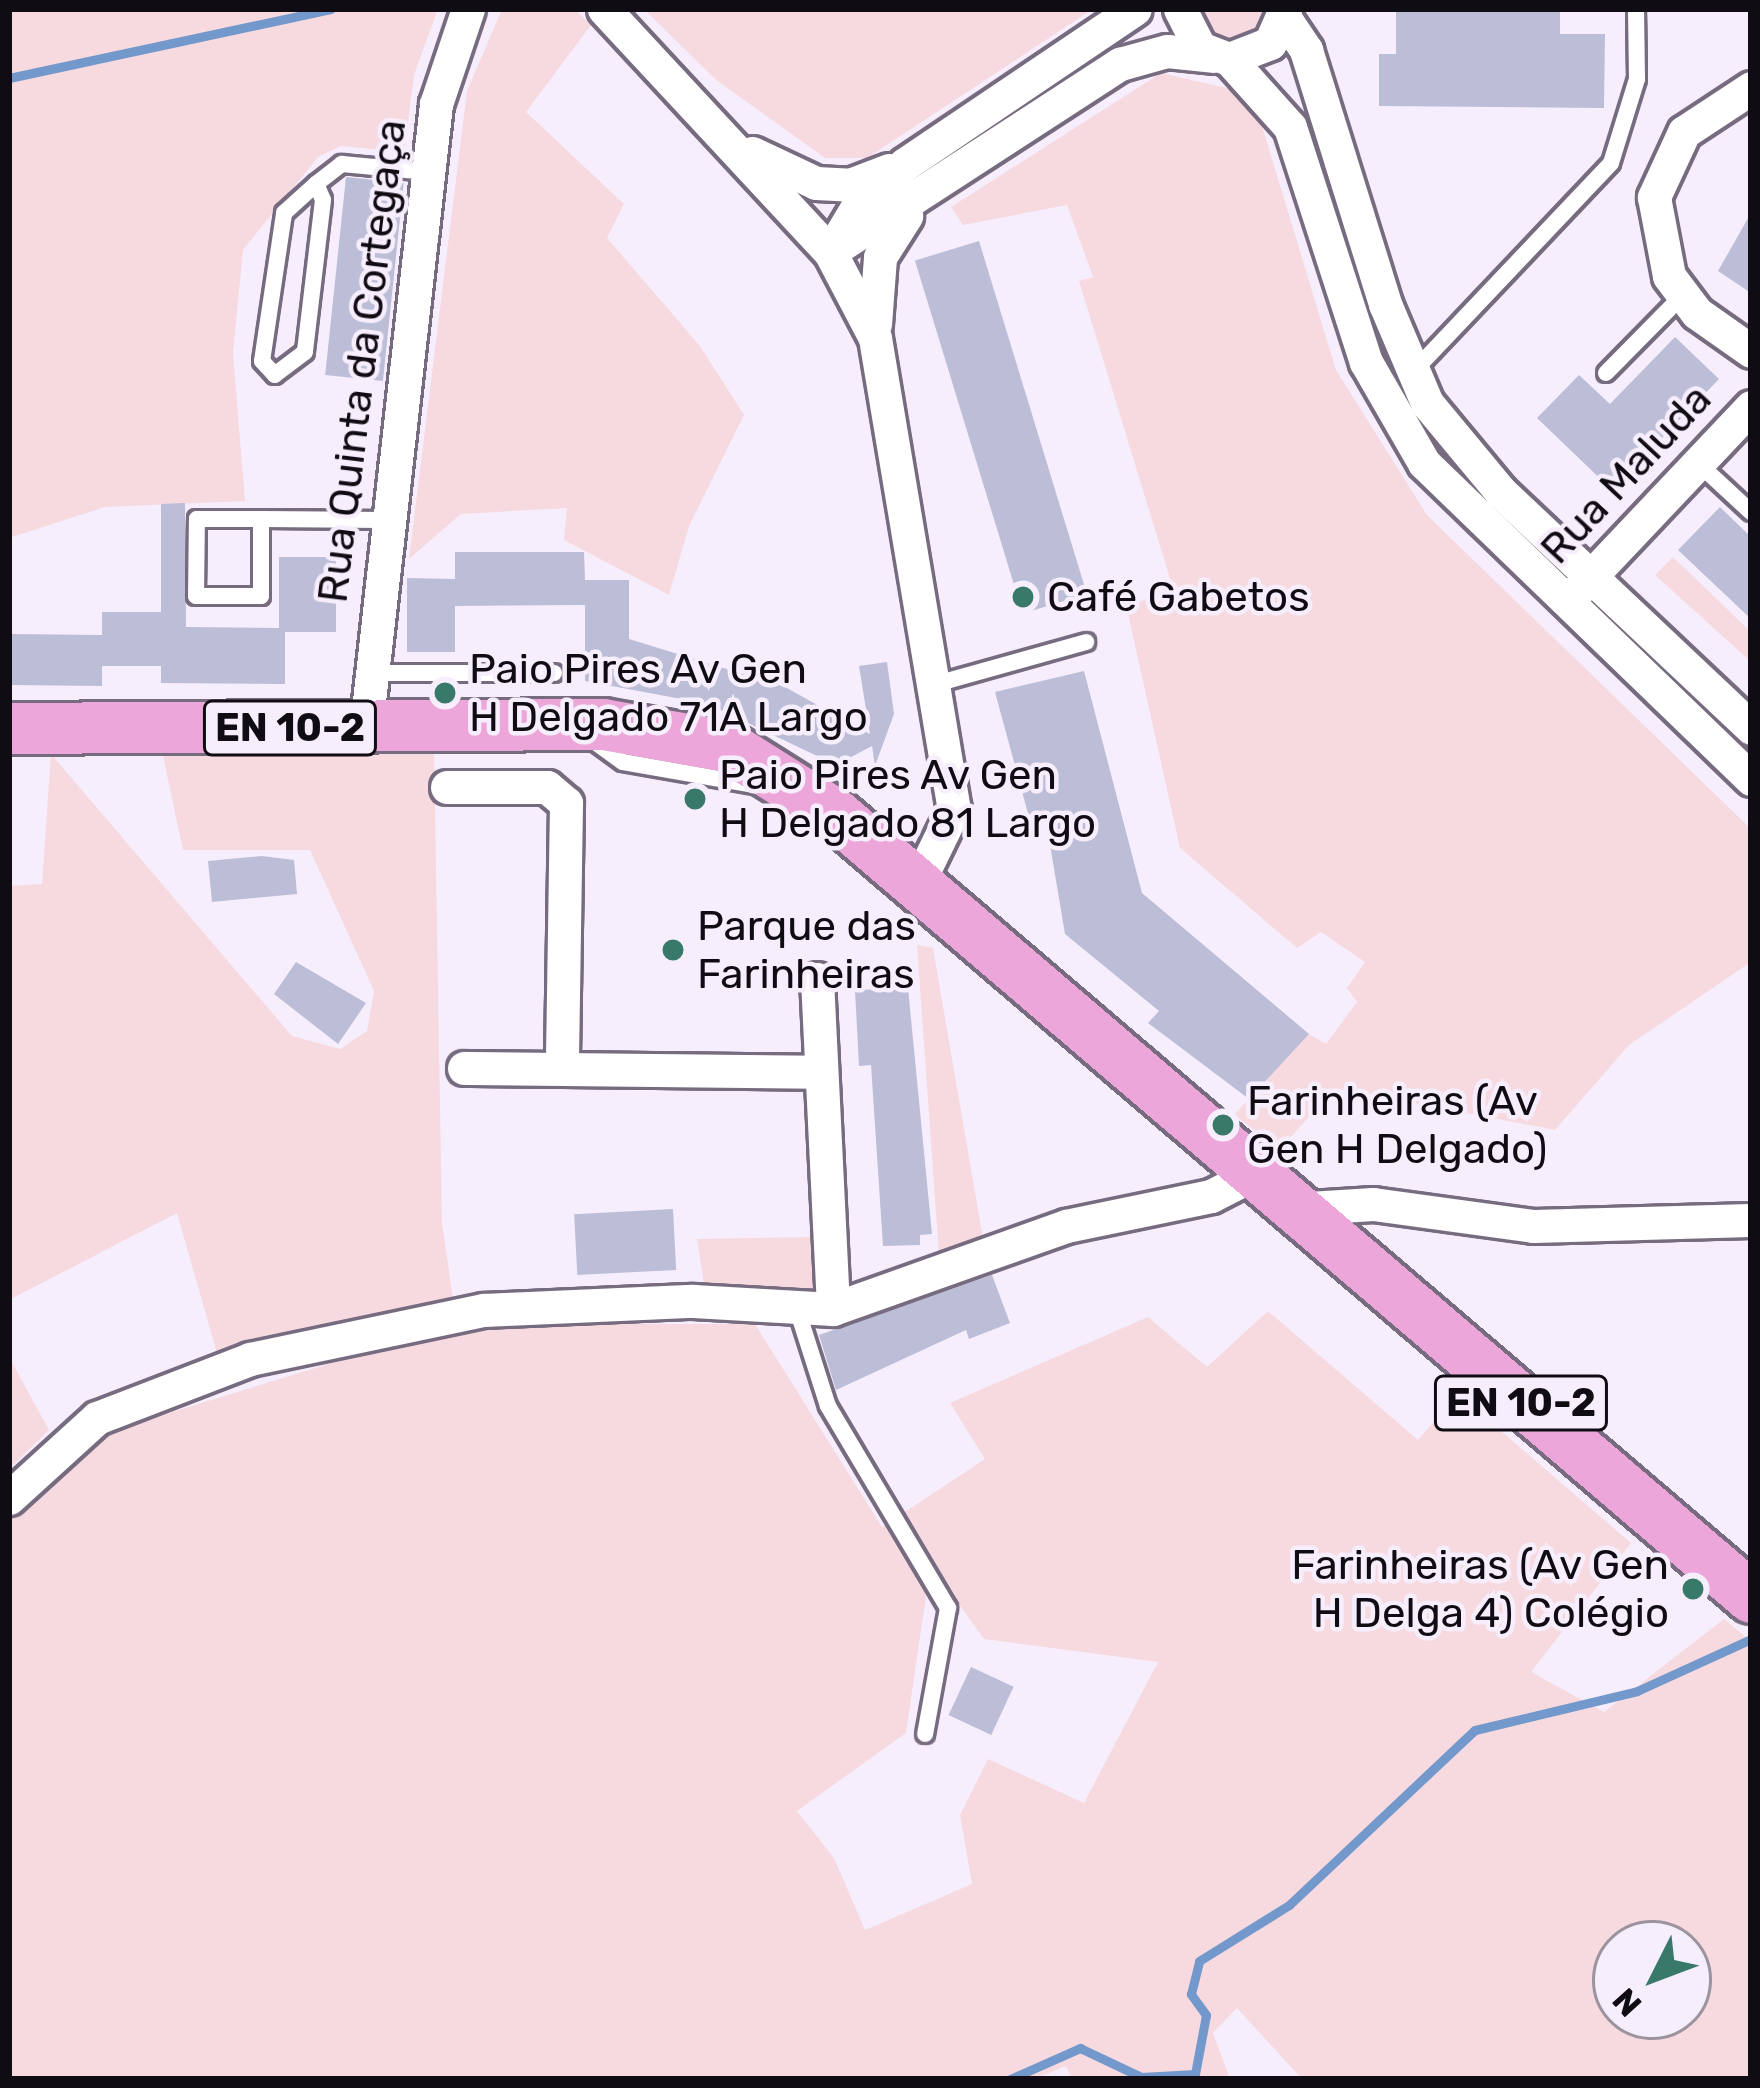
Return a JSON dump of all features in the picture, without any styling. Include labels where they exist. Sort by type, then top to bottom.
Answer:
[{"type":"main road","name":"EN 10-2","points":[[9,728],[571,724],[669,729],[728,746],[801,788],[1751,1598]]},
{"type":"street","name":"Rua Quinta da Cortegaça","points":[[366,728],[428,172],[442,74],[468,9]]},
{"type":"street","points":[[604,9],[830,252],[874,338]]},
{"type":"street","points":[[830,252],[857,207],[905,164],[1135,9]]},
{"type":"street","points":[[1180,9],[1189,37],[1221,58],[1290,127],[1389,409],[1463,506],[1751,779]]},
{"type":"street","points":[[830,252],[925,195],[1120,64],[1167,51],[1221,58],[1270,44],[1285,12]]},
{"type":"street","points":[[1285,12],[1306,50],[1412,373],[1468,457],[1751,728]]},
{"type":"street","points":[[1751,88],[1705,111],[1663,162],[1656,233],[1682,296],[1751,351]]},
{"type":"street","points":[[734,145],[816,183],[850,184],[905,164]]},
{"type":"street","points":[[917,885],[953,808],[936,684],[874,338],[880,257],[925,195]]},
{"type":"street","name":"Rua Maluda","points":[[1565,603],[1751,407]]},
{"type":"street","points":[[447,788],[547,787],[566,803],[562,1068]]},
{"type":"street","points":[[817,980],[833,1309]]},
{"type":"street","points":[[464,1068],[821,1072]]},
{"type":"street","points":[[9,1498],[97,1418],[250,1359],[483,1310],[693,1301],[833,1309],[1066,1226],[1210,1196],[1252,1175]]},
{"type":"street","points":[[1291,1209],[1373,1204],[1556,1226],[1751,1220]]},
{"type":"lane","points":[[1412,373],[1611,163],[1637,79],[1636,9]]},
{"type":"lane","points":[[316,184],[323,200],[304,352],[275,375],[262,361],[277,227],[316,184],[352,163],[428,172]]},
{"type":"lane","points":[[1606,373],[1682,296]]},
{"type":"lane","points":[[1698,463],[1751,512]]},
{"type":"lane","points":[[260,519],[260,596],[196,596],[197,518],[386,520]]},
{"type":"lane","points":[[936,684],[1086,642]]},
{"type":"lane","points":[[372,673],[554,673]]},
{"type":"lane","points":[[797,1309],[828,1406],[948,1608],[925,1734]]},
{"type":"shaded area","points":[[9,9],[438,9],[414,75],[404,152],[341,146],[318,157],[243,250],[233,353],[245,501],[105,507],[9,538]]},
{"type":"shaded area","points":[[502,9],[574,9],[591,25],[526,112],[624,204],[607,238],[700,346],[744,415],[689,526],[669,595],[564,540],[567,508],[461,514],[409,559],[467,91]]},
{"type":"shaded area","points":[[644,9],[1093,9],[867,158],[825,158],[715,79]]},
{"type":"shaded area","points":[[1196,9],[1269,9],[1259,34],[1240,44],[1218,42]]},
{"type":"shaded area","points":[[1161,73],[1236,90],[1262,126],[1336,370],[1427,515],[1751,829],[1751,962],[1629,1045],[1555,1130],[1335,1088],[1280,1149],[1234,1115],[1309,1034],[1326,1044],[1357,1002],[1347,988],[1365,962],[1321,932],[1297,948],[1180,848],[1127,609],[1172,585],[1079,281],[1093,277],[1067,205],[963,225],[951,207]]},
{"type":"shaded area","points":[[1673,557],[1751,632],[1751,662],[1655,575]]},
{"type":"shaded area","points":[[434,748],[442,1223],[453,1299],[217,1353],[177,1213],[9,1300],[9,886],[42,884],[51,754],[292,1036],[340,1049],[367,1031],[374,991],[310,850],[183,850],[163,756]]},
{"type":"shaded area","points":[[917,945],[933,948],[983,1239],[939,1255]]},
{"type":"shaded area","points":[[811,1237],[819,1284],[809,1296],[705,1290],[697,1239]]},
{"type":"shaded area","points":[[1268,1311],[1418,1440],[1458,1394],[1631,1543],[1531,1672],[1604,1712],[1724,1619],[1751,1641],[1751,2079],[1302,2079],[1237,2008],[1213,2033],[1230,2079],[1072,2079],[1066,2066],[1035,2079],[9,2079],[9,1521],[107,1432],[458,1324],[755,1324],[882,1527],[985,1459],[950,1403],[1148,1317],[1207,1367]],"holes":[[[927,1589],[948,1589],[984,1639],[1158,1662],[1084,1803],[988,1759],[960,1815],[972,1884],[865,1930],[834,1858],[797,1811],[906,1733]]]},
{"type":"shaded area","points":[[9,1357],[49,1430],[9,1469]]},
{"type":"building","points":[[1396,9],[1560,9],[1560,34],[1605,34],[1604,108],[1379,106],[1379,54],[1396,54]]},
{"type":"building","points":[[346,177],[404,183],[383,381],[325,375]]},
{"type":"building","points":[[1751,213],[1751,293],[1718,271]]},
{"type":"building","points":[[979,241],[1087,594],[1023,613],[915,261]]},
{"type":"building","points":[[1675,337],[1719,379],[1612,490],[1537,418],[1579,375],[1610,404]]},
{"type":"building","points":[[185,503],[186,627],[279,628],[279,557],[336,557],[336,632],[285,632],[285,684],[161,683],[161,666],[102,666],[102,686],[9,685],[9,634],[102,635],[102,612],[161,612],[161,504]]},
{"type":"building","points":[[1720,507],[1751,537],[1751,619],[1678,550]]},
{"type":"building","points":[[455,552],[584,552],[585,580],[629,580],[629,639],[785,687],[870,734],[859,666],[887,662],[894,714],[875,766],[872,746],[836,765],[708,704],[585,681],[585,605],[455,606],[455,652],[407,652],[407,578],[455,579]]},
{"type":"building","points":[[1084,671],[1142,893],[1309,1034],[1249,1099],[1148,1023],[1159,1011],[1065,934],[1046,821],[1030,821],[995,692]]},
{"type":"building","points":[[262,856],[294,860],[297,894],[212,902],[208,861]]},
{"type":"building","points":[[296,962],[366,1003],[338,1044],[274,994]]},
{"type":"building","points":[[908,988],[932,1234],[920,1235],[920,1245],[883,1246],[871,1065],[859,1066],[855,990]]},
{"type":"building","points":[[673,1209],[676,1270],[577,1275],[574,1214]]},
{"type":"building","points":[[992,1275],[1010,1323],[969,1339],[966,1330],[836,1390],[819,1335]]},
{"type":"building","points":[[971,1667],[1014,1687],[991,1735],[949,1715]]},
{"type":"waterway","points":[[9,78],[331,9]]},
{"type":"waterway","points":[[1010,2079],[1080,2048],[1141,2077],[1195,2074],[1206,2015],[1191,1994],[1199,1961],[1289,1905],[1475,1730],[1637,1691],[1751,1639]]},
{"type":"place","name":"Café Gabetos","points":[[1023,597]]},
{"type":"place","name":"Paio Pires Av Gen H Delgado 71A Largo","points":[[445,693]]},
{"type":"place","name":"Paio Pires Av Gen H Delgado 81 Largo","points":[[695,799]]},
{"type":"place","name":"Parque das Farinheiras","points":[[673,950]]},
{"type":"place","name":"Farinheiras (Av Gen H Delgado)","points":[[1223,1125]]},
{"type":"place","name":"Farinheiras (Av Gen H Delga 4) Colégio","points":[[1693,1589]]}]
